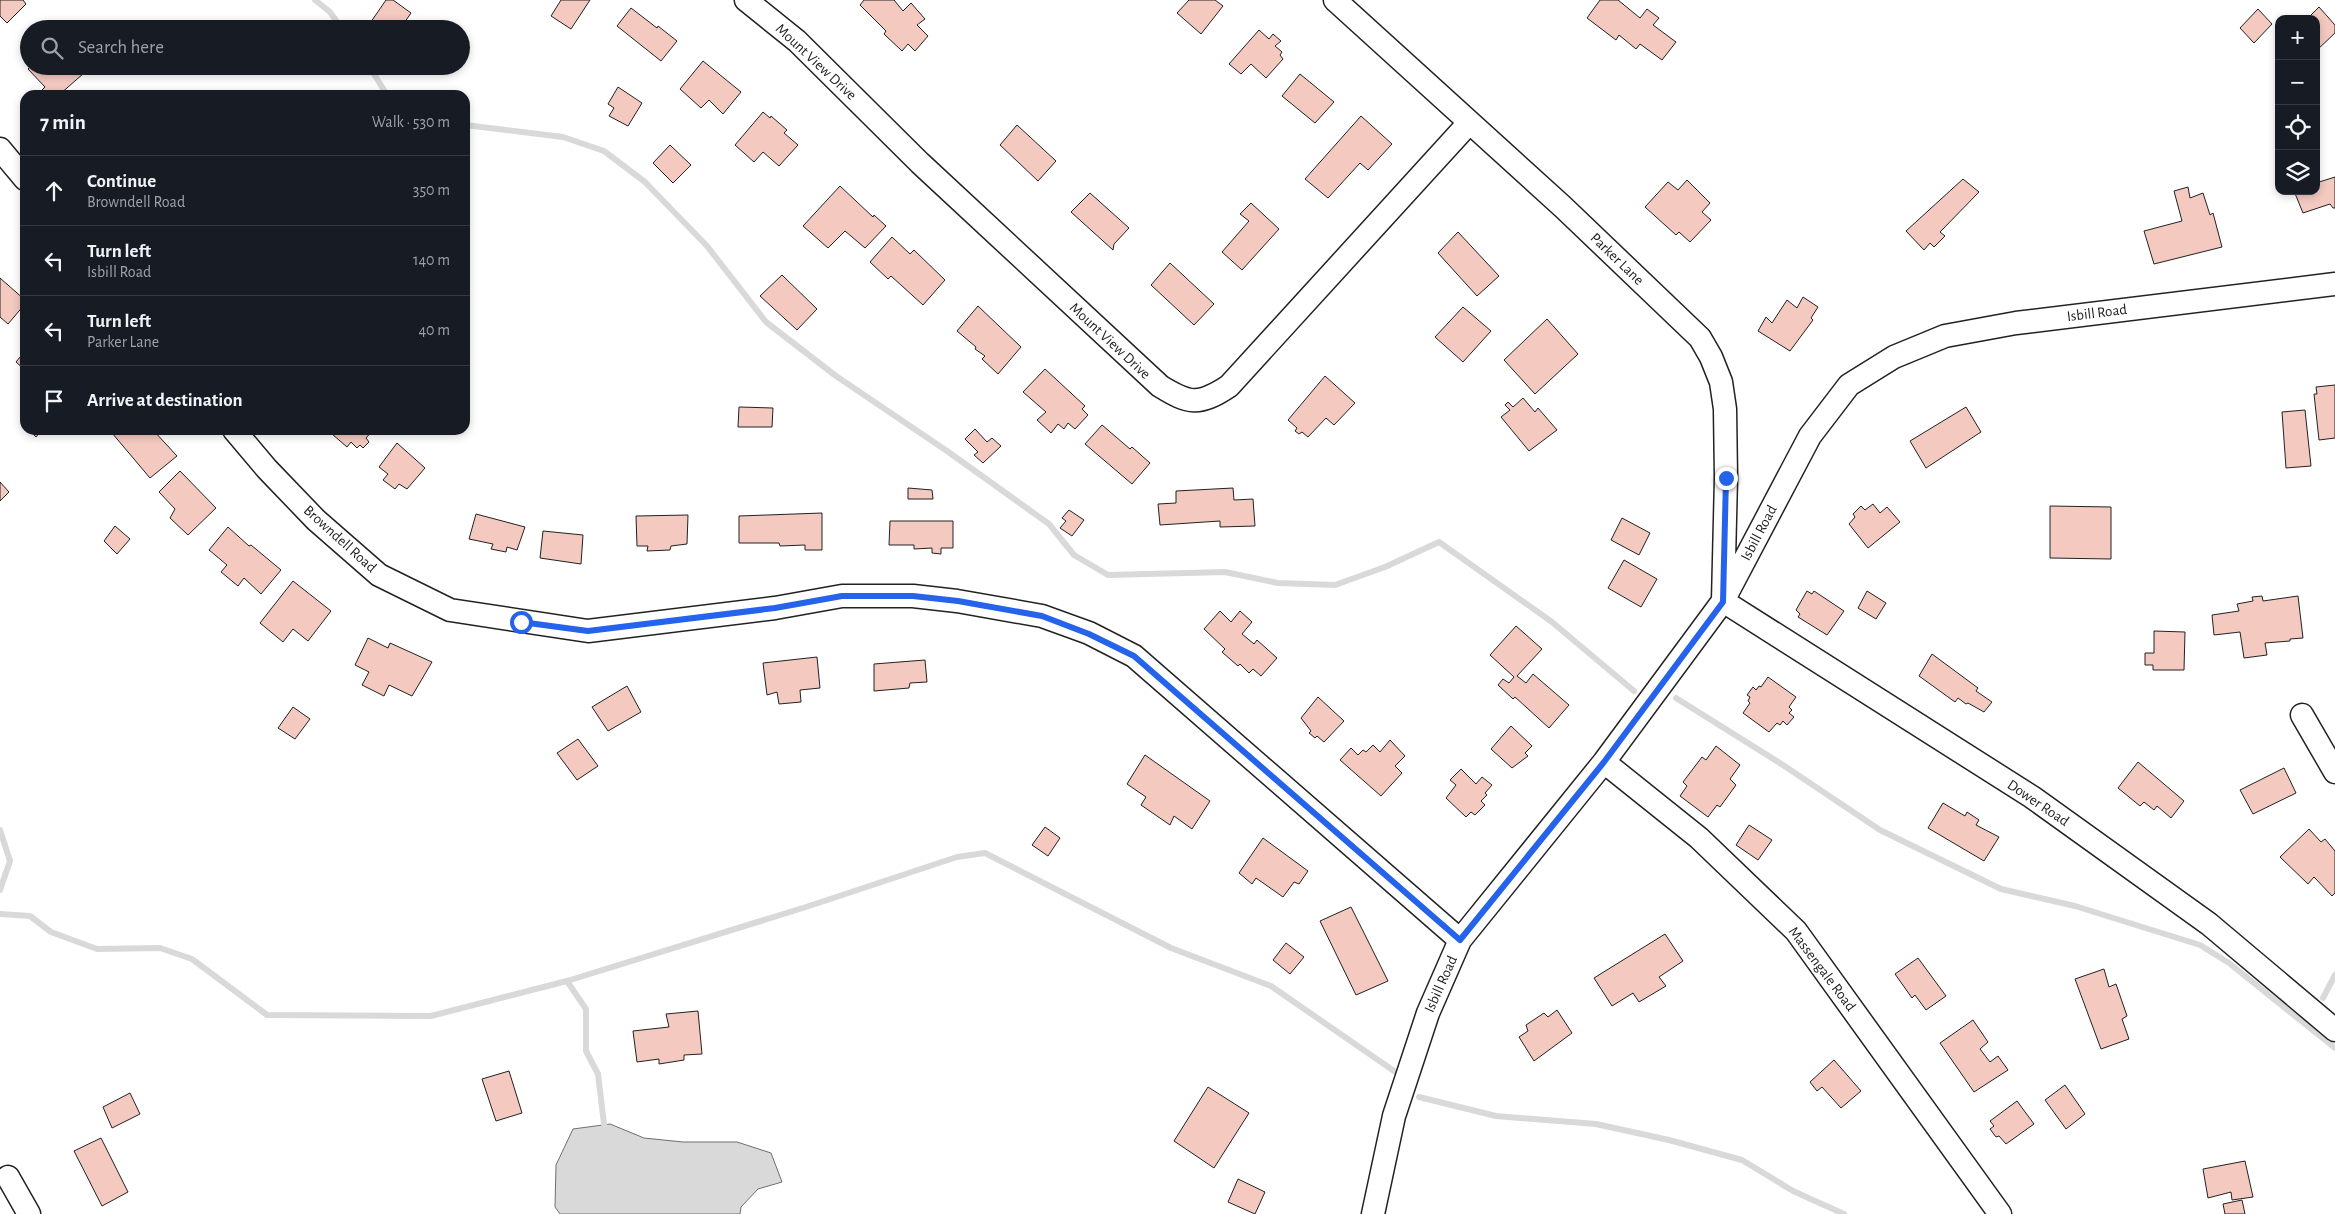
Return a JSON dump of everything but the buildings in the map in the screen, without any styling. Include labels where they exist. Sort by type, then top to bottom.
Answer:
[{"type":"street","name":"Mount View Drive","points":[[746,0],[798,41],[920,163],[1160,386],[1176,396],[1193,401],[1212,398],[1229,386],[1469,123]]},
{"type":"street","name":"Parker Lane","points":[[1335,0],[1563,207],[1700,338],[1712,357],[1721,383],[1725,409],[1726,478],[1723,602]]},
{"type":"street","points":[[0,149],[20,173]]},
{"type":"street","name":"Isbill Road","points":[[1373,1214],[1394,1116],[1428,1013],[1460,940],[1604,762],[1723,602],[1810,436],[1849,385],[1894,357],[1945,336],[2016,322],[2335,284]]},
{"type":"street","name":"Browndell Road","points":[[238,435],[266,469],[316,520],[372,569],[380,575],[450,610],[588,631],[775,608],[842,596],[913,596],[958,601],[1042,616],[1089,634],[1134,656],[1460,940]]},
{"type":"street","name":"Dower Road","points":[[1723,602],[2032,797],[2209,924],[2335,1030]]},
{"type":"street","points":[[2302,715],[2335,772]]},
{"type":"street","name":"Massengale Road","points":[[1604,762],[1699,838],[1796,931],[2000,1214]]},
{"type":"street","points":[[8,1177],[29,1214]]},
{"type":"shaded area","points":[[610,1124],[644,1138],[683,1142],[737,1142],[771,1153],[782,1182],[758,1189],[741,1207],[740,1214],[560,1214],[555,1207],[556,1165],[573,1129]]},
{"type":"waterway","points":[[315,0],[330,12],[336,20]]},
{"type":"waterway","points":[[375,75],[384,90]]},
{"type":"waterway","points":[[470,126],[563,137],[604,151],[645,182],[707,246],[766,322],[836,376],[947,451],[1049,524],[1074,555],[1108,575],[1225,572],[1278,583],[1335,585],[1385,567],[1439,542],[1552,622],[1634,691]]},
{"type":"waterway","points":[[1676,698],[1783,765],[1880,830],[2001,889],[2075,906],[2200,945],[2229,963],[2335,1048]]},
{"type":"waterway","points":[[0,830],[10,861],[0,890]]},
{"type":"waterway","points":[[0,914],[30,916],[51,932],[97,949],[160,948],[192,959],[267,1015],[431,1016],[567,981],[806,907],[957,857],[985,853],[1171,948],[1271,986],[1394,1071]]},
{"type":"waterway","points":[[2323,998],[2335,975]]},
{"type":"waterway","points":[[567,981],[586,1009],[586,1051],[598,1074],[605,1132]]},
{"type":"waterway","points":[[1419,1097],[1496,1116],[1596,1124],[1669,1140],[1742,1160],[1793,1191],[1844,1214]]},
{"type":"route","points":[[521,622],[588,631],[775,608],[842,596],[913,596],[958,601],[1042,616],[1089,634],[1134,656],[1460,940],[1604,762],[1662,681],[1723,602],[1726,478]]}]
